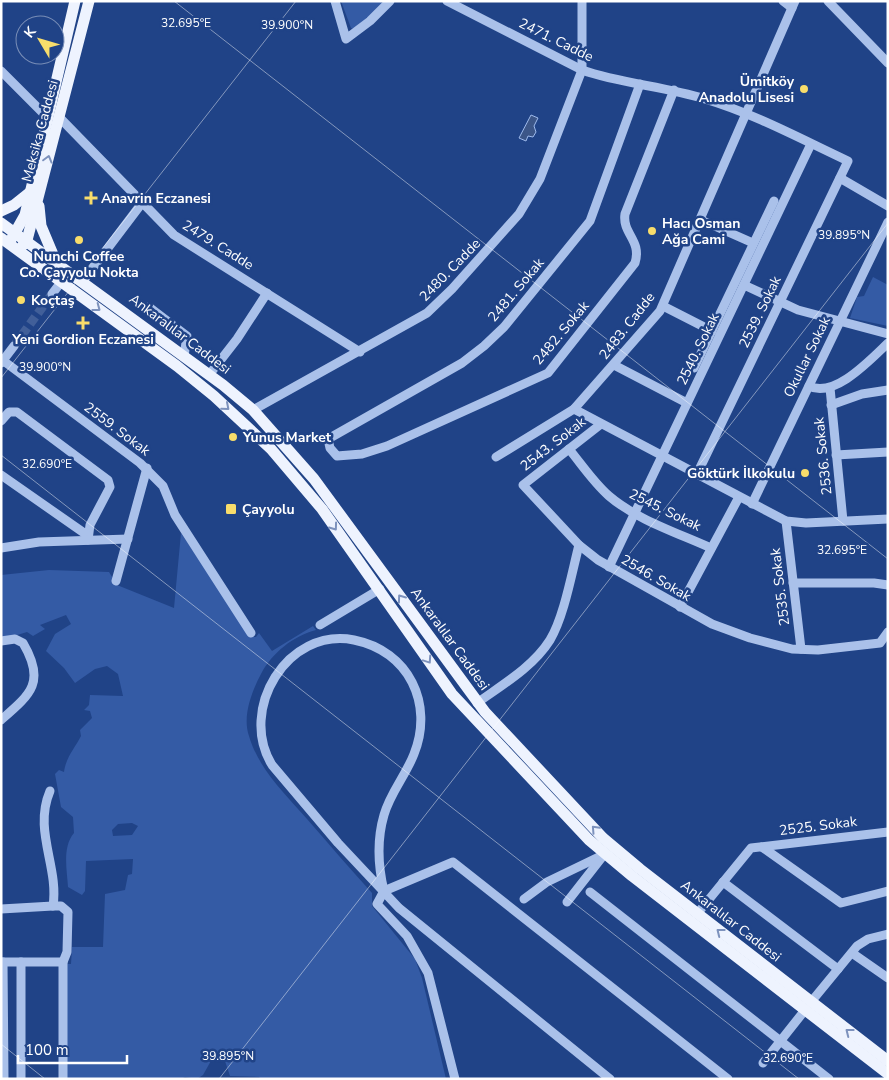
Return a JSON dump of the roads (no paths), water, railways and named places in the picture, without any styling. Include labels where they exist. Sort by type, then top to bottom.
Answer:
[{"type":"main road","name":"Meksika Caddesi","points":[[20,251],[27,240],[46,116],[75,1]]},
{"type":"main road","name":"Meksika Caddesi","points":[[5,240],[16,232],[34,192],[59,117],[89,1]]},
{"type":"main road","points":[[1,211],[34,192],[41,226],[56,261]]},
{"type":"main road","name":"Ankaralılar Caddesi","points":[[1,222],[70,271],[254,410],[332,501],[477,702],[609,843],[888,1074]]},
{"type":"main road","name":"Ankaralılar Caddesi","points":[[5,240],[176,366],[240,419],[286,464],[380,589],[445,684],[466,710],[579,831],[604,854],[808,1006],[888,1061]]},
{"type":"main road","points":[[62,281],[70,271]]},
{"type":"main road","points":[[240,419],[254,410]]},
{"type":"main road","points":[[322,510],[332,501]]},
{"type":"main road","points":[[466,710],[477,702]]},
{"type":"street","points":[[335,1],[346,39],[370,21],[390,1]]},
{"type":"street","name":"2471. Cadde","points":[[447,1],[582,70],[674,90],[746,112],[848,161]]},
{"type":"street","points":[[582,1],[582,70]]},
{"type":"street","points":[[783,1],[793,4]]},
{"type":"street","points":[[828,1],[886,56]]},
{"type":"street","name":"2483. Cadde","points":[[496,457],[574,408],[614,365],[663,306],[793,4]]},
{"type":"street","name":"2480. Cadde","points":[[254,410],[428,313],[452,289],[519,214],[540,179],[582,70]]},
{"type":"street","points":[[1,71],[46,116]]},
{"type":"street","name":"2481. Sokak","points":[[328,439],[462,363],[504,327],[590,221],[640,84]]},
{"type":"street","name":"2482. Sokak","points":[[328,439],[330,448],[337,456],[347,457],[370,452],[534,382],[552,370],[635,263],[638,248],[626,228],[625,214],[674,90]]},
{"type":"street","name":"2479. Cadde","points":[[59,117],[174,235],[234,270],[360,352]]},
{"type":"street","name":"2540. Sokak","points":[[609,567],[688,402],[726,311],[744,285],[811,144]]},
{"type":"street","name":"2539. Sokak","points":[[697,474],[848,161]]},
{"type":"street","points":[[840,178],[888,206]]},
{"type":"street","points":[[694,368],[712,330],[726,311],[754,243],[774,201]]},
{"type":"street","points":[[83,281],[142,202]]},
{"type":"street","points":[[701,220],[754,243]]},
{"type":"street","name":"Okullar Sokak","points":[[752,504],[888,222]]},
{"type":"street","points":[[52,294],[62,281]]},
{"type":"street","points":[[744,285],[807,313],[888,334]]},
{"type":"street","points":[[209,375],[267,293]]},
{"type":"street","points":[[663,306],[712,330]]},
{"type":"street","points":[[149,307],[187,336],[184,356]]},
{"type":"street","points":[[2,361],[14,346]]},
{"type":"street","points":[[809,386],[819,390],[830,388],[859,369],[887,346]]},
{"type":"street","name":"2559. Sokak","points":[[2,361],[147,468],[116,581]]},
{"type":"street","points":[[614,365],[688,402]]},
{"type":"street","name":"2536. Sokak","points":[[830,388],[843,521]]},
{"type":"street","points":[[831,405],[862,394],[888,390]]},
{"type":"street","name":"2543. Sokak","points":[[574,408],[786,521]]},
{"type":"street","points":[[1,421],[8,412],[17,412],[108,480],[110,487],[88,538]]},
{"type":"street","name":"2543. Sokak","points":[[523,485],[601,424]]},
{"type":"street","name":"2545. Sokak","points":[[569,449],[605,492],[635,513],[711,548]]},
{"type":"street","points":[[836,455],[888,452]]},
{"type":"street","points":[[147,468],[163,486],[175,516],[252,633]]},
{"type":"street","points":[[1,475],[88,538]]},
{"type":"street","name":"2546. Sokak","points":[[523,485],[579,545],[609,567],[680,607],[737,634],[774,645],[802,650],[818,650],[880,643],[888,632]]},
{"type":"street","points":[[680,607],[739,497]]},
{"type":"street","points":[[786,521],[888,519]]},
{"type":"street","name":"2535. Sokak","points":[[786,521],[802,650]]},
{"type":"street","points":[[1,548],[39,542],[88,538],[128,539]]},
{"type":"street","points":[[477,702],[528,664],[550,640],[558,622],[579,545]]},
{"type":"street","points":[[793,582],[874,583],[888,585]]},
{"type":"street","points":[[320,625],[380,589]]},
{"type":"street","points":[[1,641],[15,639],[23,643],[32,664],[35,681],[26,696],[1,720]]},
{"type":"street","points":[[455,1079],[428,973],[407,936],[377,904],[384,891],[379,856],[382,822],[389,802],[411,762],[418,744],[422,727],[419,703],[410,679],[387,654],[352,640],[319,642],[290,658],[272,682],[261,711],[260,730],[262,745],[272,765],[338,843],[384,891],[431,935],[610,1079]]},
{"type":"street","points":[[50,791],[44,811],[43,826],[53,879],[52,906]]},
{"type":"street","name":"2525. Sokak","points":[[723,882],[751,848],[888,832]]},
{"type":"street","points":[[762,847],[841,903],[888,891]]},
{"type":"street","points":[[524,899],[547,882],[604,854]]},
{"type":"street","points":[[567,902],[604,854]]},
{"type":"street","points":[[384,891],[453,862],[458,864],[728,1079]]},
{"type":"street","points":[[697,914],[723,882],[838,969]]},
{"type":"street","points":[[590,892],[829,1079]]},
{"type":"street","points":[[1,909],[61,906],[68,912],[67,952],[64,962],[63,1079]]},
{"type":"street","points":[[763,1063],[852,952],[864,941],[888,934]]},
{"type":"street","points":[[852,952],[888,978]]},
{"type":"street","points":[[4,1079],[2,962],[64,962]]},
{"type":"street","points":[[21,962],[21,1079]]},
{"type":"tunnel","points":[[14,346],[52,294]]},
{"type":"place","name":"Ümitköy Anadolu Lisesi","points":[[804,89]]},
{"type":"place","name":"Anavrin Eczanesi","points":[[91,198]]},
{"type":"place","name":"Hacı Osman Ağa Cami","points":[[652,231]]},
{"type":"place","name":"Nunchi Coffee Co. Çayyolu Nokta","points":[[79,240]]},
{"type":"place","name":"Koçtaş","points":[[21,300]]},
{"type":"place","name":"Yeni Gordion Eczanesi","points":[[83,323]]},
{"type":"place","name":"Yunus Market","points":[[233,437]]},
{"type":"place","name":"Göktürk İlkokulu","points":[[805,473]]},
{"type":"place","name":"Çayyolu","points":[[231,509]]}]
